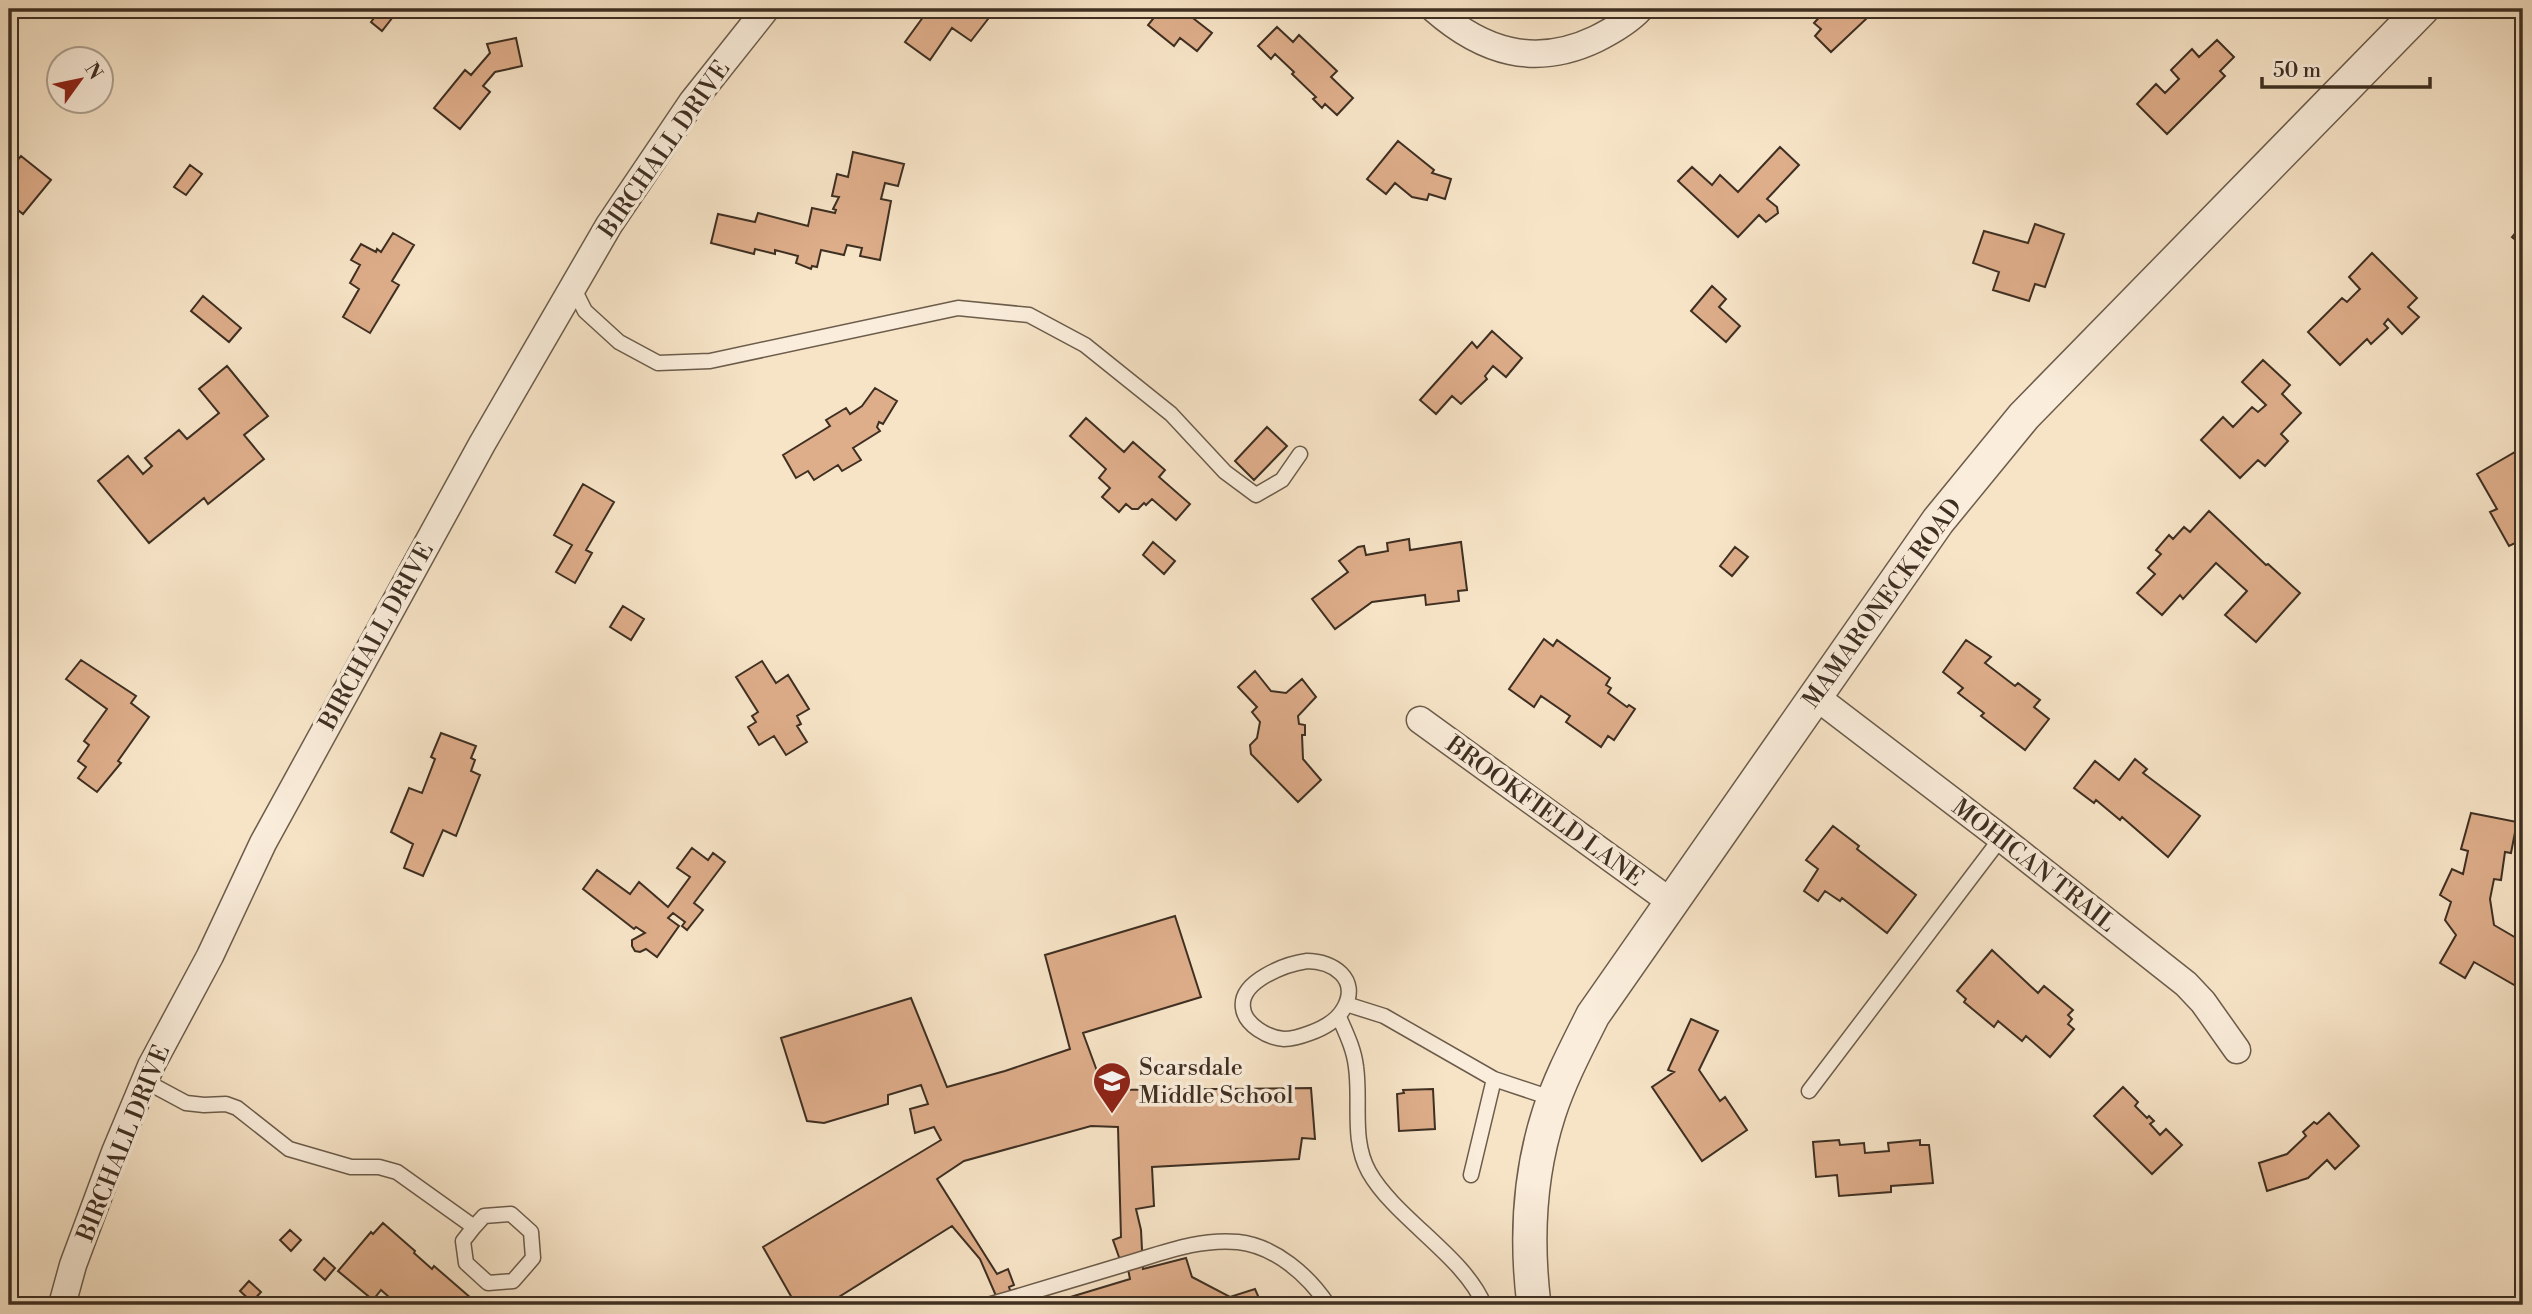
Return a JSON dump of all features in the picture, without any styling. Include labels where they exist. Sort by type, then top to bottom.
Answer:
[{"type":"street","name":"BIRCHALL DRIVE","points":[[62,1305],[73,1265],[145,1081],[263,843],[482,444],[609,225],[668,136],[766,9]]},
{"type":"street","points":[[1434,9],[1478,40],[1504,51],[1529,54],[1555,53],[1582,45],[1608,33],[1640,9]]},
{"type":"street","name":"MAMARONECK ROAD","points":[[1534,1305],[1530,1236],[1531,1193],[1548,1115],[1593,1015],[1938,521],[2024,416],[2422,9]]},
{"type":"street","name":"MOHICAN TRAIL","points":[[1815,696],[2186,984],[2203,1002],[2237,1050]]},
{"type":"street","name":"BROOKFIELD LANE","points":[[1420,720],[1671,902]]},
{"type":"lane","points":[[573,287],[585,311],[619,342],[657,363],[710,361],[958,308],[1029,315],[1085,345],[1171,414],[1225,472],[1256,495],[1282,480],[1300,454]]},
{"type":"lane","points":[[1809,1091],[2001,838]]},
{"type":"lane","points":[[1484,1305],[1478,1293],[1458,1269],[1383,1191],[1363,1161],[1359,1146],[1357,1068],[1343,1011],[1349,989],[1346,978],[1322,961],[1307,961],[1283,966],[1251,986],[1245,997],[1243,1009],[1250,1023],[1266,1034],[1282,1039],[1297,1037],[1315,1031],[1343,1011],[1384,1016],[1494,1079],[1554,1099]]},
{"type":"lane","points":[[1471,1175],[1494,1079]]},
{"type":"lane","points":[[145,1081],[186,1103],[226,1104],[237,1108],[289,1149],[351,1167],[379,1167],[397,1172],[474,1227]]},
{"type":"lane","points":[[511,1214],[531,1232],[533,1258],[513,1280],[488,1283],[466,1263],[463,1241],[474,1227],[484,1216],[511,1214]]},
{"type":"lane","points":[[988,1305],[1188,1245],[1237,1242],[1269,1251],[1286,1261],[1328,1305]]},
{"type":"building","points":[[381,9],[391,9],[396,13],[382,31],[371,22]]},
{"type":"building","points":[[929,9],[975,9],[988,19],[971,41],[952,28],[930,60],[905,42]]},
{"type":"building","points":[[1150,9],[1195,9],[1189,15],[1212,33],[1197,51],[1180,38],[1174,46],[1148,25],[1157,14]]},
{"type":"building","points":[[1827,9],[1869,9],[1862,15],[1866,19],[1831,52],[1815,36],[1821,29],[1814,23]]},
{"type":"building","points":[[1277,27],[1293,42],[1299,35],[1337,71],[1331,77],[1353,98],[1337,115],[1325,104],[1322,108],[1313,99],[1316,97],[1275,54],[1271,59],[1258,46]]},
{"type":"building","points":[[516,38],[522,66],[495,72],[483,86],[490,92],[460,129],[434,108],[465,70],[471,75],[490,53],[487,44]]},
{"type":"building","points":[[2217,40],[2234,57],[2220,71],[2225,76],[2167,134],[2137,104],[2156,84],[2165,93],[2179,79],[2171,70],[2192,49],[2199,57]]},
{"type":"building","points":[[1398,141],[1434,170],[1432,173],[1451,179],[1445,199],[1429,194],[1427,200],[1412,197],[1395,183],[1386,194],[1367,179]]},
{"type":"building","points":[[1780,147],[1799,165],[1767,199],[1777,207],[1778,213],[1766,222],[1759,215],[1738,237],[1678,181],[1692,167],[1712,185],[1720,175],[1738,192]]},
{"type":"building","points":[[853,152],[904,164],[898,186],[885,183],[881,199],[891,201],[880,260],[860,256],[862,248],[847,245],[844,255],[821,250],[817,267],[812,266],[811,269],[796,263],[798,256],[775,250],[775,254],[755,249],[754,254],[711,243],[718,214],[755,222],[758,213],[808,226],[812,208],[835,213],[836,210],[833,209],[839,197],[832,196],[837,174],[848,177]]},
{"type":"building","points":[[21,156],[51,180],[23,214],[9,203],[9,171]]},
{"type":"building","points":[[190,165],[202,174],[186,195],[174,187]]},
{"type":"building","points":[[2035,224],[2064,234],[2045,287],[2035,284],[2029,301],[1993,290],[1999,272],[1973,263],[1984,231],[2028,243]]},
{"type":"building","points":[[2523,224],[2523,246],[2512,237]]},
{"type":"building","points":[[393,233],[414,245],[392,281],[399,285],[370,333],[343,317],[359,289],[350,283],[360,265],[351,260],[361,244],[381,252]]},
{"type":"building","points":[[2372,253],[2417,298],[2408,307],[2419,317],[2402,334],[2388,319],[2384,324],[2388,328],[2371,344],[2367,339],[2340,365],[2308,332],[2342,298],[2347,302],[2360,289],[2349,277]]},
{"type":"building","points":[[1712,286],[1726,299],[1719,307],[1740,326],[1726,342],[1691,311]]},
{"type":"building","points":[[203,296],[241,328],[229,342],[191,311]]},
{"type":"building","points":[[1492,331],[1522,358],[1506,377],[1493,366],[1485,376],[1487,379],[1461,404],[1452,396],[1436,414],[1420,400],[1472,342],[1477,348]]},
{"type":"building","points":[[2263,360],[2290,385],[2282,394],[2301,413],[2281,434],[2288,441],[2265,466],[2258,460],[2240,478],[2201,440],[2223,417],[2233,427],[2252,407],[2258,412],[2266,405],[2242,382]]},
{"type":"building","points":[[227,366],[268,416],[244,435],[264,459],[208,504],[204,498],[149,543],[98,481],[128,456],[143,474],[152,466],[145,458],[179,430],[187,439],[219,413],[199,389]]},
{"type":"building","points":[[875,388],[897,401],[883,424],[879,422],[877,427],[880,431],[853,448],[861,460],[842,471],[838,465],[814,480],[808,471],[796,478],[783,455],[830,426],[826,420],[846,408],[850,414],[862,406]]},
{"type":"building","points":[[1086,418],[1124,452],[1133,442],[1165,470],[1159,477],[1190,504],[1176,520],[1152,499],[1138,509],[1132,509],[1126,504],[1119,512],[1102,497],[1110,488],[1099,478],[1106,469],[1070,436]]},
{"type":"building","points":[[1267,427],[1287,446],[1254,480],[1235,461]]},
{"type":"building","points":[[2522,448],[2523,558],[2515,543],[2509,546],[2490,512],[2497,509],[2477,474]]},
{"type":"building","points":[[583,484],[614,502],[586,550],[592,553],[575,583],[556,572],[572,545],[554,535]]},
{"type":"building","points":[[2209,511],[2300,593],[2256,642],[2225,615],[2247,591],[2216,563],[2183,599],[2180,595],[2162,615],[2137,593],[2155,574],[2148,568],[2161,554],[2156,550],[2169,535],[2173,539],[2184,527],[2190,532]]},
{"type":"building","points":[[1409,539],[1410,550],[1461,542],[1467,590],[1458,591],[1459,601],[1426,605],[1425,595],[1372,602],[1335,629],[1312,599],[1348,572],[1339,561],[1358,547],[1364,546],[1366,555],[1388,551],[1387,543]]},
{"type":"building","points":[[1153,542],[1175,561],[1164,574],[1143,555]]},
{"type":"building","points":[[1735,547],[1748,557],[1732,576],[1720,566]]},
{"type":"building","points":[[623,606],[644,619],[631,640],[610,627]]},
{"type":"building","points":[[1544,639],[1553,646],[1557,640],[1610,678],[1606,685],[1611,688],[1608,693],[1627,707],[1629,705],[1635,709],[1614,740],[1608,736],[1601,747],[1566,722],[1570,716],[1541,696],[1534,707],[1509,689]]},
{"type":"building","points":[[1966,640],[1991,657],[1985,663],[2015,686],[2018,683],[2040,700],[2034,707],[2049,719],[2025,750],[1981,716],[1984,713],[1958,693],[1963,688],[1943,672]]},
{"type":"building","points":[[81,660],[136,696],[131,703],[149,717],[118,761],[121,763],[97,792],[78,778],[86,767],[78,761],[89,745],[84,741],[107,709],[66,679]]},
{"type":"building","points":[[762,661],[776,683],[788,675],[809,709],[797,716],[801,724],[797,726],[807,742],[786,755],[774,736],[759,745],[748,727],[756,722],[752,716],[758,712],[736,677]]},
{"type":"building","points":[[1255,671],[1271,691],[1286,693],[1302,679],[1316,697],[1298,716],[1299,724],[1305,725],[1305,735],[1302,735],[1303,759],[1321,780],[1298,802],[1251,754],[1250,745],[1257,738],[1260,722],[1252,712],[1257,707],[1238,687]]},
{"type":"building","points":[[441,733],[476,746],[471,758],[475,760],[471,771],[480,775],[456,836],[443,830],[423,876],[404,868],[413,844],[391,832],[409,788],[422,793],[435,759],[431,757]]},
{"type":"building","points":[[2135,759],[2147,769],[2143,773],[2200,816],[2168,857],[2122,817],[2120,820],[2096,800],[2094,803],[2074,788],[2095,761],[2119,780]]},
{"type":"building","points":[[2471,813],[2517,822],[2511,853],[2505,852],[2501,880],[2494,879],[2490,899],[2494,925],[2523,942],[2523,990],[2474,962],[2465,978],[2440,963],[2456,935],[2445,920],[2451,902],[2440,895],[2452,869],[2463,874],[2468,851],[2461,849]]},
{"type":"building","points":[[1833,826],[1859,846],[1857,849],[1916,895],[1887,933],[1842,898],[1840,901],[1825,891],[1818,901],[1804,891],[1818,869],[1806,860]]},
{"type":"building","points":[[692,848],[708,860],[713,853],[725,862],[694,903],[703,910],[687,930],[682,926],[685,922],[673,913],[668,918],[679,926],[657,957],[646,949],[635,951],[632,940],[645,933],[636,927],[634,929],[583,889],[597,870],[630,894],[639,882],[668,907],[690,877],[677,868]]},
{"type":"building","name":"Scarsdale Middle School","points":[[1175,916],[1201,997],[1083,1033],[1104,1090],[1311,1088],[1315,1139],[1302,1138],[1299,1159],[1152,1167],[1154,1206],[1136,1209],[1141,1230],[1143,1269],[1186,1258],[1192,1277],[1230,1297],[1255,1289],[1262,1305],[1044,1305],[1130,1279],[1126,1259],[1120,1260],[1113,1240],[1121,1237],[1118,1127],[1091,1126],[964,1161],[937,1179],[997,1274],[1008,1269],[1014,1285],[1009,1287],[1015,1305],[1000,1305],[980,1259],[952,1226],[826,1305],[796,1305],[763,1247],[941,1140],[934,1127],[915,1133],[910,1109],[928,1104],[921,1085],[888,1095],[888,1104],[824,1123],[807,1121],[781,1038],[911,998],[947,1087],[1005,1071],[1070,1049],[1045,955]]},
{"type":"building","points":[[1992,950],[2038,993],[2044,986],[2073,1010],[2068,1015],[2072,1019],[2068,1024],[2074,1029],[2050,1057],[2026,1036],[2022,1041],[1998,1021],[1994,1027],[1964,1002],[1966,999],[1957,991]]},
{"type":"building","points":[[1691,1019],[1718,1031],[1699,1070],[1720,1101],[1725,1097],[1747,1130],[1702,1161],[1652,1087],[1674,1072],[1668,1070]]},
{"type":"building","points":[[2123,1087],[2138,1102],[2135,1106],[2154,1121],[2150,1124],[2160,1135],[2166,1129],[2182,1145],[2152,1174],[2094,1116]]},
{"type":"building","points":[[1433,1089],[1435,1129],[1399,1131],[1397,1094],[1404,1093],[1403,1090]]},
{"type":"building","points":[[2329,1113],[2359,1146],[2335,1169],[2327,1160],[2308,1178],[2267,1191],[2259,1163],[2287,1154],[2306,1136],[2303,1132]]},
{"type":"building","points":[[1839,1140],[1840,1145],[1864,1143],[1865,1153],[1889,1151],[1888,1143],[1920,1140],[1920,1145],[1929,1145],[1933,1183],[1891,1186],[1891,1192],[1839,1196],[1837,1175],[1816,1177],[1813,1142]]},
{"type":"building","points":[[383,1223],[432,1269],[434,1266],[479,1305],[414,1305],[409,1301],[405,1305],[398,1305],[381,1290],[373,1300],[338,1271],[371,1232],[373,1234]]},
{"type":"building","points":[[290,1230],[301,1240],[291,1251],[280,1240]]},
{"type":"building","points":[[324,1258],[335,1268],[325,1280],[314,1270]]},
{"type":"building","points":[[249,1281],[261,1292],[252,1302],[240,1291]]},
{"type":"place","name":"Scarsdale Middle School","points":[[1112,1115]]}]
